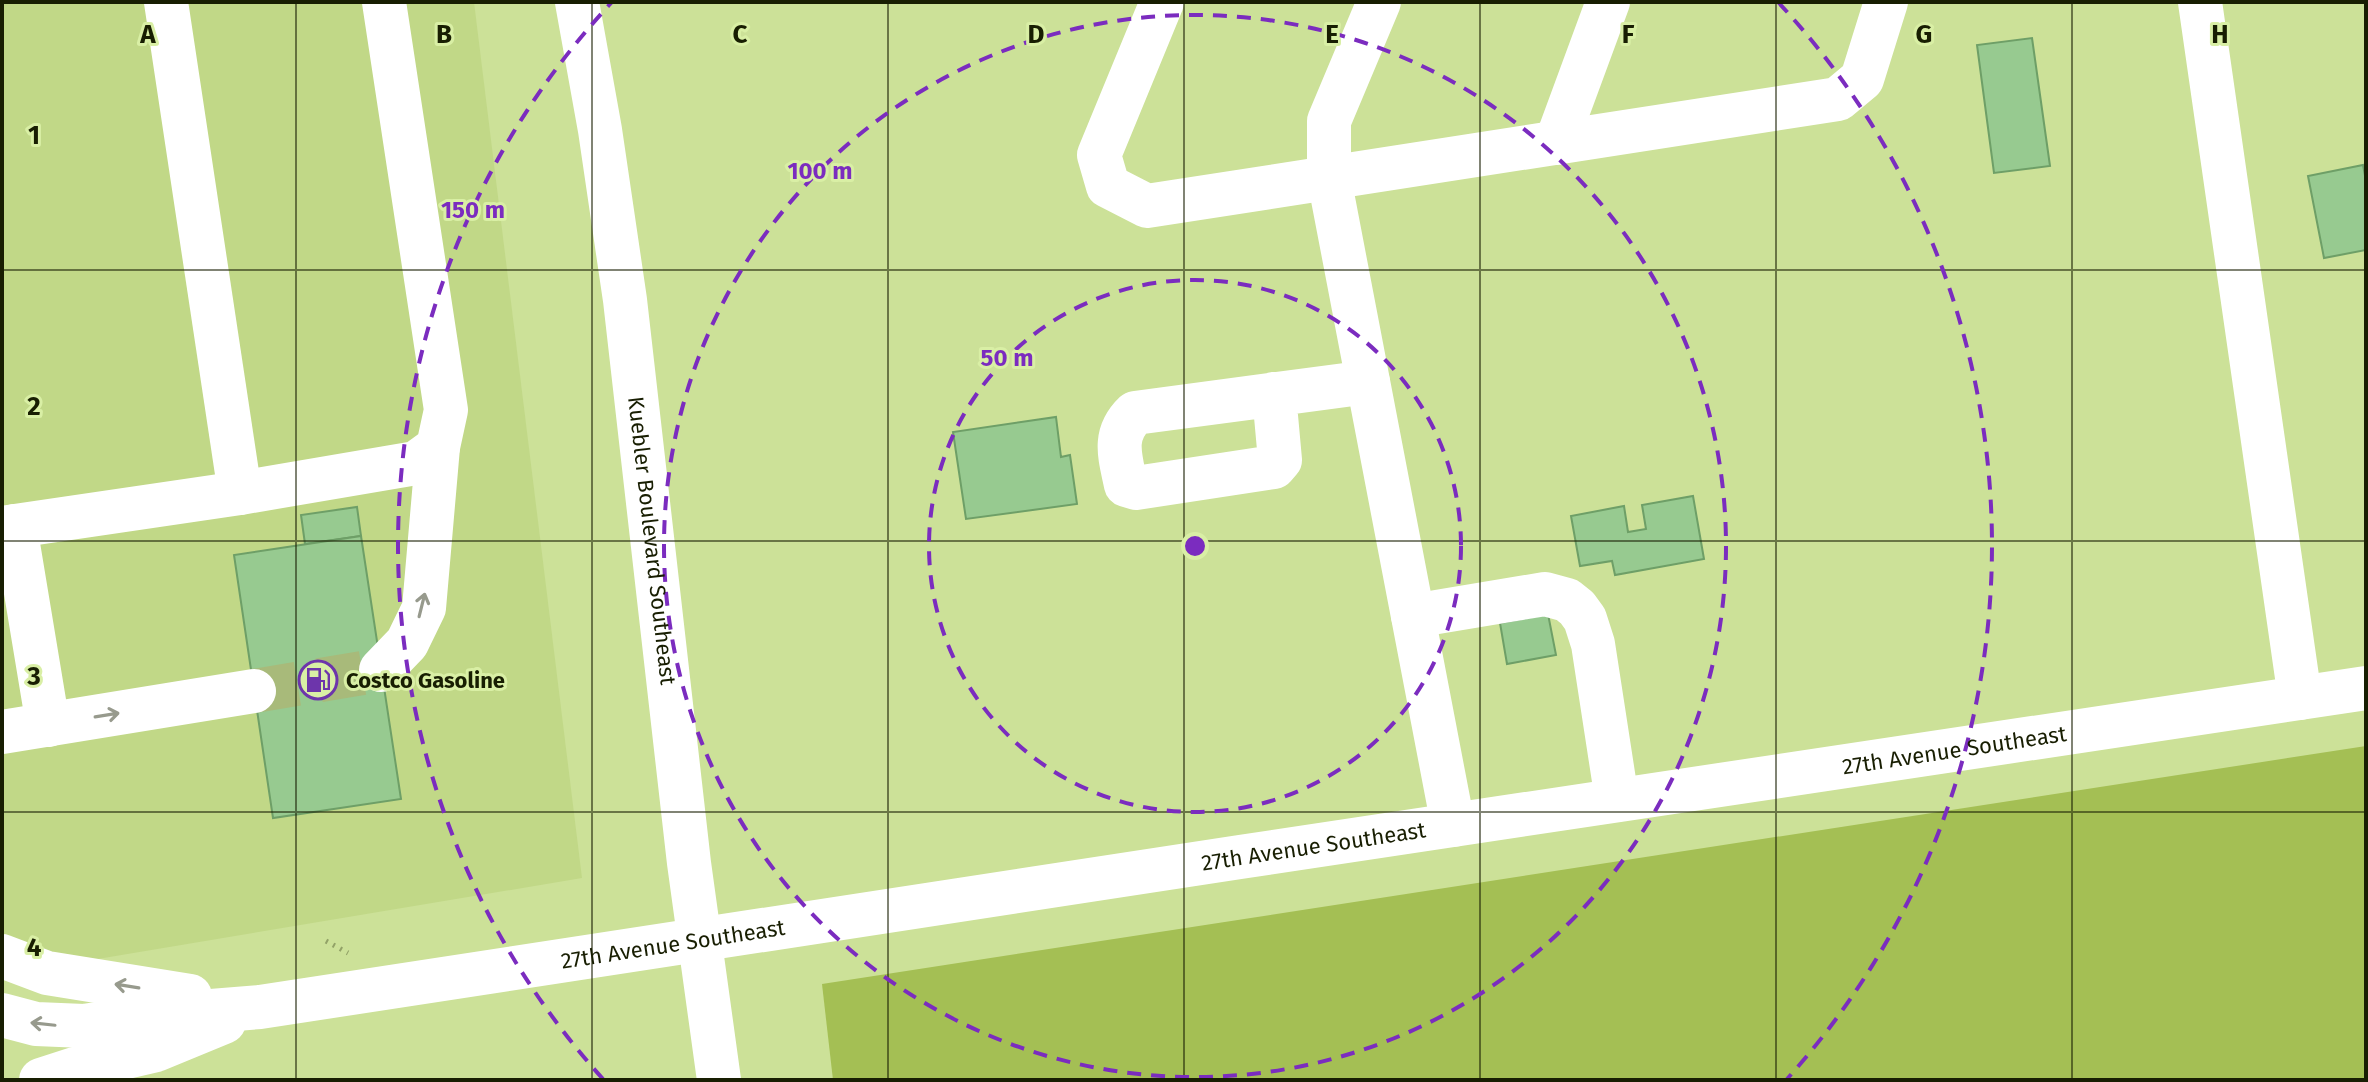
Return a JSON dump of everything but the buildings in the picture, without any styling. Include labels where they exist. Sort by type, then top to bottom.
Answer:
[{"type":"street","points":[[166,2],[240,493]]},
{"type":"street","points":[[381,670],[407,643],[424,608],[438,447],[446,410],[384,2]]},
{"type":"street","name":"Kuebler Boulevard Southeast","points":[[577,2],[625,300],[719,1080]]},
{"type":"street","points":[[1162,2],[1099,155],[1108,186],[1147,206],[1838,99],[1862,79],[1886,2]]},
{"type":"street","points":[[1379,2],[1329,121],[1329,178],[1453,825]]},
{"type":"street","points":[[1556,143],[1608,2]]},
{"type":"street","points":[[2200,2],[2300,698]]},
{"type":"street","points":[[1274,394],[1368,382]]},
{"type":"street","points":[[48,725],[8,527],[416,463],[438,447]]},
{"type":"street","points":[[1413,616],[1545,594],[1567,600],[1577,608],[1585,619],[1593,644],[1617,800]]},
{"type":"street","name":"27th Avenue Southeast","points":[[2,1015],[36,1024],[84,1026],[149,1016],[260,1007],[2366,688]]},
{"type":"street","points":[[2,732],[254,691]]},
{"type":"street","points":[[2,956],[47,973],[260,1007]]},
{"type":"street","name":"27th Avenue Southeast","points":[[41,1080],[156,1050],[260,1007]]},
{"type":"shaded area","points":[[2,2],[474,2],[582,878],[2,975]]},
{"type":"shaded area","points":[[2366,746],[2366,1080],[833,1080],[822,984]]},
{"type":"tunnel","points":[[254,691],[381,670]]},
{"type":"place","name":"Costco Gasoline","points":[[318,680]]}]
